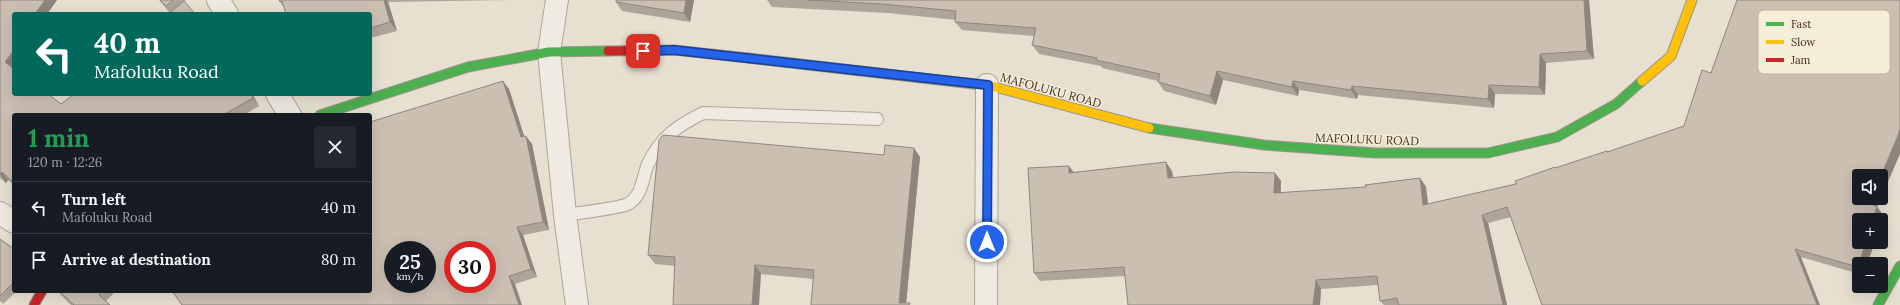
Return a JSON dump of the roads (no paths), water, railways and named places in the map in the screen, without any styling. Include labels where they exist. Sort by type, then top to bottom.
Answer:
[{"type":"street","points":[[218,0],[227,12]]},
{"type":"street","points":[[557,0],[549,52],[565,215],[576,305]]},
{"type":"street","name":"MAFOLUKU ROAD","points":[[326,113],[468,67],[549,52],[674,50],[988,85],[1139,126],[1264,146],[1375,153],[1488,153],[1556,137],[1616,104],[1670,56],[1692,0]]},
{"type":"street","points":[[986,305],[988,85]]},
{"type":"street","points":[[278,96],[289,113]]},
{"type":"street","points":[[0,213],[12,221]]},
{"type":"street","points":[[1878,305],[1900,266]]},
{"type":"street","points":[[34,305],[41,293]]},
{"type":"lane","points":[[565,215],[628,204],[639,194],[648,164],[666,136],[684,122],[703,114],[877,119]]}]
